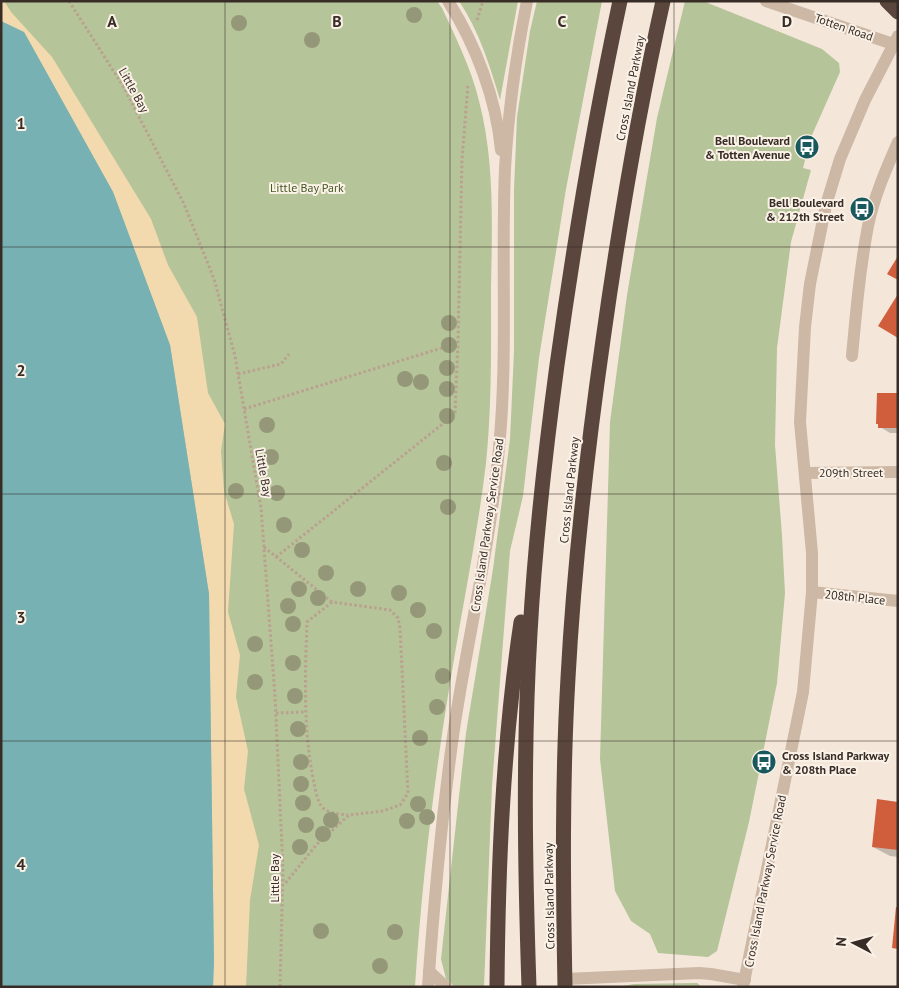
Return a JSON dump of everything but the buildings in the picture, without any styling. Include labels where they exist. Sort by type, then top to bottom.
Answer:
[{"type":"highway","name":"Cross Island Parkway","points":[[529,987],[525,826],[526,720],[532,595],[542,480],[585,176],[620,1]]},
{"type":"highway","name":"Cross Island Parkway","points":[[566,984],[563,866],[565,753],[568,676],[580,526],[598,375],[620,226],[639,115],[663,1]]},
{"type":"highway","points":[[887,1],[898,12]]},
{"type":"highway","points":[[497,987],[498,899],[503,784],[520,631],[542,480]]},
{"type":"street","points":[[448,1],[473,44],[493,105],[500,137],[504,190]]},
{"type":"street","name":"Cross Island Parkway Service Road","points":[[428,987],[434,905],[449,770],[488,532],[499,452],[503,379],[504,190],[506,155],[514,83],[528,1]]},
{"type":"street","name":"Totten Road","points":[[766,1],[896,40]]},
{"type":"street","name":"Cross Island Parkway Service Road","points":[[744,983],[803,692],[812,592],[812,553],[800,422],[805,327],[810,284],[826,205],[851,131],[896,40]]},
{"type":"street","points":[[852,356],[856,304],[869,225],[886,168],[898,142]]},
{"type":"street","name":"209th Street","points":[[805,473],[898,472]]},
{"type":"street","name":"208th Place","points":[[812,592],[898,601]]},
{"type":"street","points":[[429,971],[446,987]]},
{"type":"street","points":[[566,984],[699,973],[711,974],[744,983]]},
{"type":"path","name":"Little Bay","points":[[69,1],[123,86],[184,204],[214,279],[238,374],[261,508],[276,713],[283,886],[280,987]]},
{"type":"path","points":[[477,23],[483,1]]},
{"type":"path","points":[[276,557],[455,414],[462,160],[468,78]]},
{"type":"path","points":[[244,409],[458,342]]},
{"type":"path","points":[[238,374],[281,364],[289,354]]},
{"type":"path","points":[[264,547],[332,602],[390,610],[398,618],[408,793],[400,805],[383,811],[349,815],[329,812],[322,807],[317,796],[308,749],[305,690],[307,622],[332,602]]},
{"type":"path","points":[[276,713],[306,712]]},
{"type":"path","points":[[283,886],[317,844],[349,815]]},
{"type":"green space","name":"Little Bay Park","points":[[1,1],[437,1],[463,53],[479,101],[488,147],[490,171],[492,242],[489,420],[486,463],[479,514],[446,705],[435,785],[421,906],[415,987],[213,987],[214,964],[24,32],[1,21]]},
{"type":"green space","points":[[459,1],[518,1],[500,100],[478,37]]},
{"type":"green space","points":[[537,1],[602,1],[566,189],[539,358],[523,496],[510,551],[492,786],[484,987],[455,987],[446,979],[441,959],[466,733],[493,569],[510,439],[514,351],[514,190],[517,117],[530,31]]},
{"type":"green space","points":[[685,1],[703,1],[822,49],[839,63],[840,72],[812,135],[803,168],[811,170],[791,242],[777,348],[775,445],[785,593],[777,683],[749,822],[717,951],[708,957],[658,953],[650,934],[631,921],[615,891],[600,759],[610,422],[627,295],[657,118]]},
{"type":"green space","points":[[697,983],[702,987],[617,987],[634,984]]},
{"type":"sand","points":[[1,1],[4,1],[11,12],[52,57],[151,219],[168,265],[197,317],[208,393],[225,424],[221,451],[224,491],[234,524],[228,612],[240,655],[236,697],[248,751],[244,789],[259,845],[250,900],[246,987],[213,987],[209,594],[170,345],[113,192],[24,32],[1,21]]},
{"type":"water","points":[[1,21],[24,32],[113,192],[170,345],[209,594],[213,987],[1,987]]},
{"type":"place","name":"Bell Boulevard & Totten Avenue","points":[[807,147]]},
{"type":"place","name":"Bell Boulevard & 212th Street","points":[[862,209]]},
{"type":"place","name":"Cross Island Parkway & 208th Place","points":[[764,762]]}]
